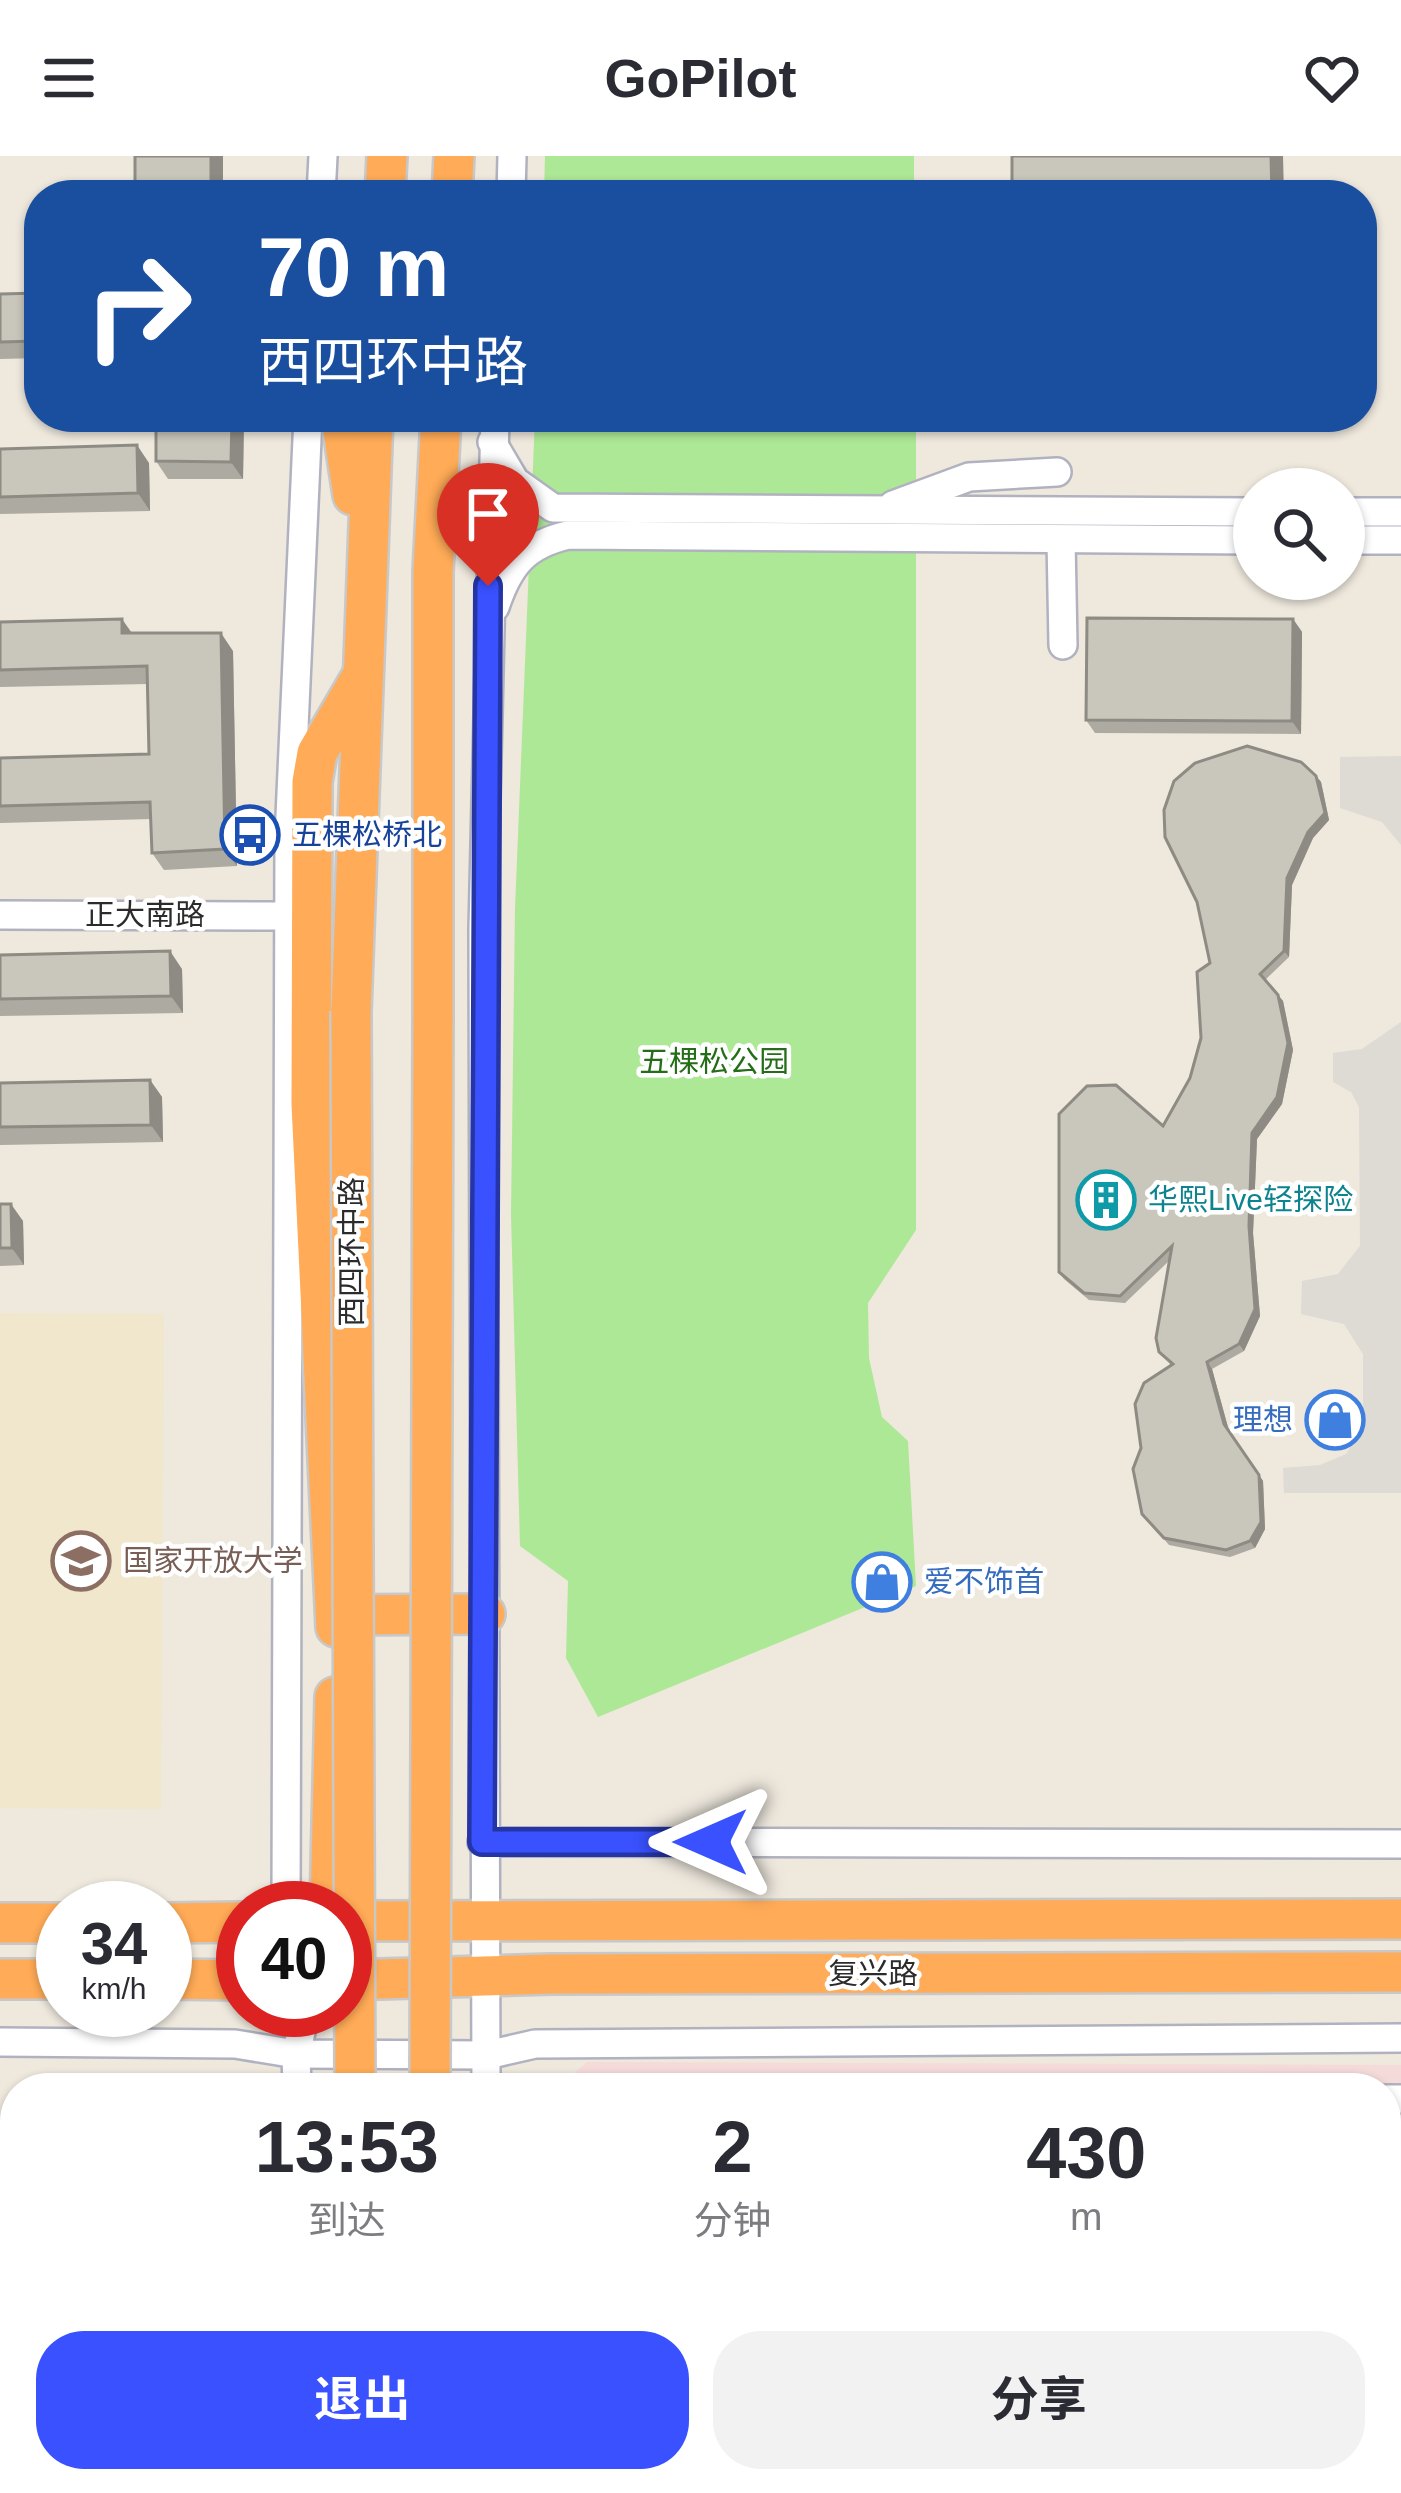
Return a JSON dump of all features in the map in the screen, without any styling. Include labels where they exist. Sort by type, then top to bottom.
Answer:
[{"type":"highway","points":[[343,432],[365,579]]},
{"type":"highway","name":"西四环中路","points":[[355,2073],[351,1011],[373,432]]},
{"type":"highway","points":[[430,2073],[433,572],[440,432]]},
{"type":"highway","points":[[433,572],[483,432]]},
{"type":"highway","points":[[331,1881],[337,1615],[311,1104],[312,782],[317,753],[362,676]]},
{"type":"highway","points":[[337,1615],[485,1613]]},
{"type":"highway","name":"复兴路","points":[[372,1922],[1401,1919]]},
{"type":"highway","points":[[0,1923],[36,1923]]},
{"type":"highway","name":"复兴路","points":[[372,1980],[552,1974],[1401,1972]]},
{"type":"highway","points":[[0,1979],[36,1979]]},
{"type":"street","points":[[286,1881],[290,778],[307,432]]},
{"type":"street","points":[[485,432],[482,1842],[486,2073]]},
{"type":"street","points":[[488,432],[515,482],[553,508],[1233,512]]},
{"type":"street","points":[[874,512],[969,477],[1058,472]]},
{"type":"street","points":[[1365,512],[1401,512]]},
{"type":"street","points":[[486,633],[517,559],[537,542],[568,535],[1233,540]]},
{"type":"street","points":[[1061,540],[1063,645]]},
{"type":"street","points":[[1365,540],[1401,540]]},
{"type":"street","name":"正大南路","points":[[0,915],[290,916]]},
{"type":"street","points":[[482,1842],[1401,1844]]},
{"type":"street","points":[[297,2073],[300,2037]]},
{"type":"street","points":[[0,2042],[235,2044],[296,2054],[487,2055],[535,2044],[1401,2038]]},
{"type":"shaded area","points":[[1401,756],[1401,845],[1382,822],[1340,808],[1340,757]]},
{"type":"shaded area","points":[[1401,1022],[1401,1493],[1284,1493],[1283,1468],[1320,1465],[1346,1454],[1363,1427],[1363,1354],[1344,1324],[1301,1314],[1302,1281],[1338,1274],[1360,1246],[1359,1107],[1351,1092],[1333,1082],[1333,1053],[1362,1049]]},
{"type":"shaded area","name":"国家开放大学","points":[[0,1313],[164,1314],[161,1809],[0,1808]]},
{"type":"shaded area","points":[[587,2062],[1401,2065],[1401,2073],[574,2073]]},
{"type":"green space","points":[[545,156],[914,156],[914,180],[544,180]]},
{"type":"green space","name":"五棵松公园","points":[[534,432],[916,432],[916,1230],[868,1303],[869,1358],[882,1417],[908,1441],[916,1586],[598,1717],[566,1658],[568,1581],[520,1546],[511,1215],[515,909]]},
{"type":"building","points":[[135,156],[211,156],[211,180],[135,180]]},
{"type":"building","points":[[1012,156],[1271,156],[1272,180],[1012,180]]},
{"type":"building","points":[[24,293],[24,341],[0,342],[0,294]]},
{"type":"building","points":[[156,432],[232,432],[231,462],[156,461]]},
{"type":"building","points":[[137,445],[138,493],[0,497],[0,449]]},
{"type":"building","points":[[1087,618],[1293,619],[1292,721],[1086,720]]},
{"type":"building","points":[[122,619],[122,633],[221,633],[225,849],[152,853],[150,802],[0,806],[0,758],[149,754],[147,666],[0,670],[0,622]]},
{"type":"building","points":[[1247,746],[1301,762],[1316,776],[1325,813],[1308,832],[1287,878],[1284,951],[1260,974],[1278,995],[1288,1043],[1277,1097],[1252,1133],[1249,1226],[1255,1309],[1239,1344],[1207,1362],[1224,1424],[1259,1475],[1261,1522],[1250,1541],[1226,1550],[1164,1538],[1142,1514],[1133,1469],[1141,1448],[1135,1404],[1144,1383],[1173,1364],[1159,1352],[1156,1338],[1172,1246],[1120,1296],[1084,1293],[1059,1272],[1059,1114],[1087,1086],[1116,1085],[1163,1126],[1190,1078],[1201,1038],[1197,972],[1210,963],[1197,902],[1165,837],[1164,810],[1174,781],[1195,763]]},
{"type":"building","points":[[170,951],[171,996],[0,999],[0,955]]},
{"type":"building","points":[[150,1080],[151,1125],[0,1127],[0,1083]]},
{"type":"building","points":[[0,1204],[11,1204],[12,1248],[0,1248]]},
{"type":"place","name":"五棵松桥北","points":[[250,835]]},
{"type":"place","name":"华熙Live轻探险","points":[[1106,1200]]},
{"type":"place","name":"理想","points":[[1335,1420]]},
{"type":"place","name":"国家开放大学","points":[[81,1561]]},
{"type":"place","name":"爱不饰首","points":[[882,1582]]},
{"type":"route","points":[[488,586],[482,1842],[711,1842]]}]
